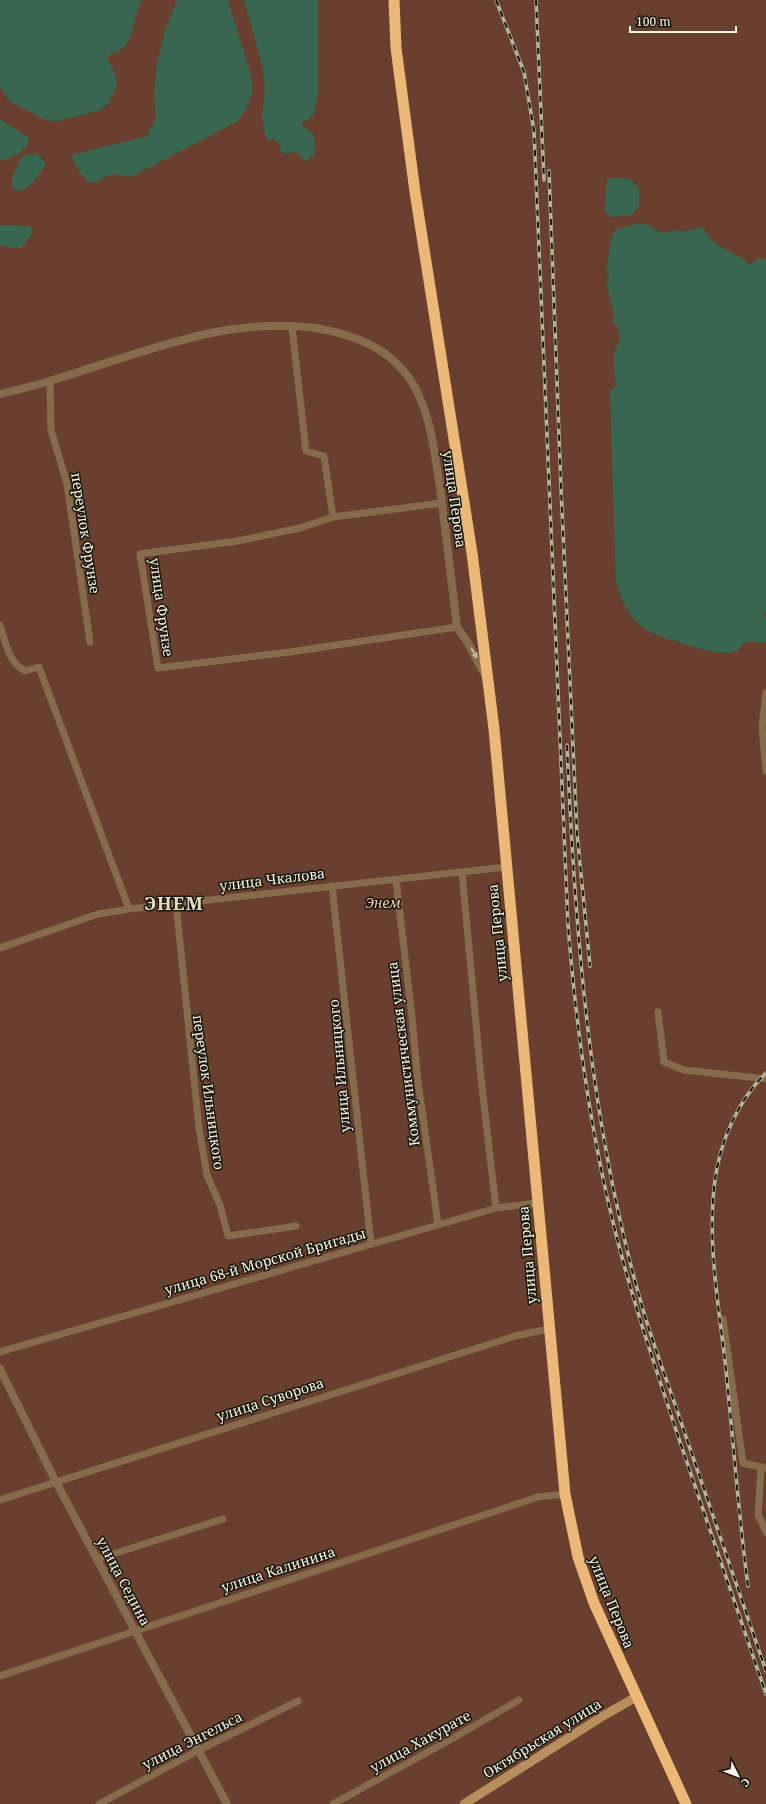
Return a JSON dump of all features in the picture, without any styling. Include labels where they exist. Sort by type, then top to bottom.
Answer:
[{"type":"highway","name":"улица Перова","points":[[394,0],[396,48],[414,184],[467,524],[488,681],[565,1494],[578,1557],[594,1603],[686,1804]]},
{"type":"main road","name":"Октябрьская улица","points":[[464,1804],[597,1719],[636,1697]]},
{"type":"street","name":"улица Перова","points":[[0,394],[50,381],[149,349],[206,334],[234,330],[292,327],[337,332],[361,340],[379,349],[397,363],[412,382],[421,399],[436,459],[457,627],[488,681]]},
{"type":"street","points":[[292,327],[306,451],[324,456],[333,517]]},
{"type":"street","name":"переулок Фрунзе","points":[[50,381],[51,430],[67,484],[90,642]]},
{"type":"street","name":"улица Фрунзе","points":[[442,503],[333,517],[300,528],[237,541],[140,554],[158,668],[290,652],[457,627]]},
{"type":"street","points":[[0,625],[10,655],[16,666],[25,671],[39,667],[129,908]]},
{"type":"street","points":[[766,693],[762,727],[766,771]]},
{"type":"street","name":"улица Чкалова","points":[[0,948],[98,914],[129,908],[506,867]]},
{"type":"street","name":"улица Перова","points":[[462,872],[481,1078],[496,1208]]},
{"type":"street","name":"Коммунистическая улица","points":[[396,880],[418,1082],[438,1224]]},
{"type":"street","name":"улица Ильницкого","points":[[332,886],[371,1244]]},
{"type":"street","name":"переулок Ильницкого","points":[[176,903],[199,1128],[207,1175],[220,1205],[228,1236],[296,1226]]},
{"type":"street","points":[[658,1012],[664,1062],[684,1070],[766,1079]]},
{"type":"street","name":"улица 68-й Морской Бригады","points":[[0,1352],[438,1224],[496,1208],[538,1203]]},
{"type":"street","points":[[723,1319],[743,1463],[764,1468],[758,1514],[766,1532]]},
{"type":"street","name":"улица Суворова","points":[[0,1500],[515,1336],[549,1330]]},
{"type":"street","name":"улица Седина","points":[[0,1369],[56,1482],[136,1630],[227,1804]]},
{"type":"street","name":"улица Калинина","points":[[0,1676],[538,1497],[565,1494]]},
{"type":"street","points":[[97,1559],[223,1518]]},
{"type":"street","name":"улица Хакурате","points":[[333,1804],[519,1700]]},
{"type":"street","name":"улица Энгельса","points":[[99,1804],[199,1750],[298,1701]]},
{"type":"green space","name":"Энем","points":[[0,0],[766,0],[766,1804],[0,1804]]},
{"type":"shaded area","points":[[0,0],[142,0],[137,11],[131,34],[126,44],[121,49],[107,57],[116,76],[117,85],[109,103],[101,110],[54,122],[44,119],[9,101],[0,87]]},
{"type":"shaded area","points":[[177,0],[228,0],[250,72],[253,89],[246,109],[238,121],[131,177],[111,174],[99,181],[89,183],[79,171],[71,155],[147,136],[156,117],[154,95],[157,63],[165,31]]},
{"type":"shaded area","points":[[244,0],[318,0],[318,93],[314,114],[308,120],[302,121],[303,127],[313,133],[315,153],[306,162],[296,152],[285,154],[279,150],[281,145],[273,139],[269,141],[265,135],[262,116],[265,89],[263,69]]},
{"type":"shaded area","points":[[0,119],[28,137],[28,144],[16,155],[0,160]]},
{"type":"shaded area","points":[[35,153],[41,157],[46,164],[36,179],[28,187],[18,190],[12,189],[12,178],[22,156]]},
{"type":"shaded area","points":[[608,178],[625,178],[632,180],[639,189],[639,206],[632,215],[611,217],[605,211]]},
{"type":"shaded area","points":[[638,223],[646,224],[663,233],[677,230],[683,232],[701,227],[717,244],[746,261],[750,265],[759,258],[766,260],[766,611],[763,616],[766,618],[766,642],[749,641],[735,652],[713,652],[660,636],[645,629],[629,612],[621,598],[616,583],[610,390],[616,386],[614,356],[620,339],[618,329],[612,320],[614,315],[606,282],[610,278],[606,272],[611,239],[615,230]]},
{"type":"shaded area","points":[[0,226],[31,226],[32,234],[21,248],[12,248],[0,245]]},
{"type":"railway","points":[[496,0],[524,72],[534,131],[568,925],[584,1074],[597,1148],[613,1222],[635,1302],[677,1433],[766,1694]]},
{"type":"railway","points":[[536,0],[544,180]]},
{"type":"railway","points":[[549,171],[561,488],[577,833],[590,966]]},
{"type":"railway","points":[[567,745],[575,888],[588,1032],[610,1174],[644,1313],[766,1671]]},
{"type":"railway","points":[[748,1586],[741,1530],[725,1361],[714,1270],[712,1225],[715,1180],[721,1151],[732,1122],[739,1109],[747,1096],[766,1073]]},
{"type":"district","name":"ЭНЕМ","points":[[174,903]]}]
